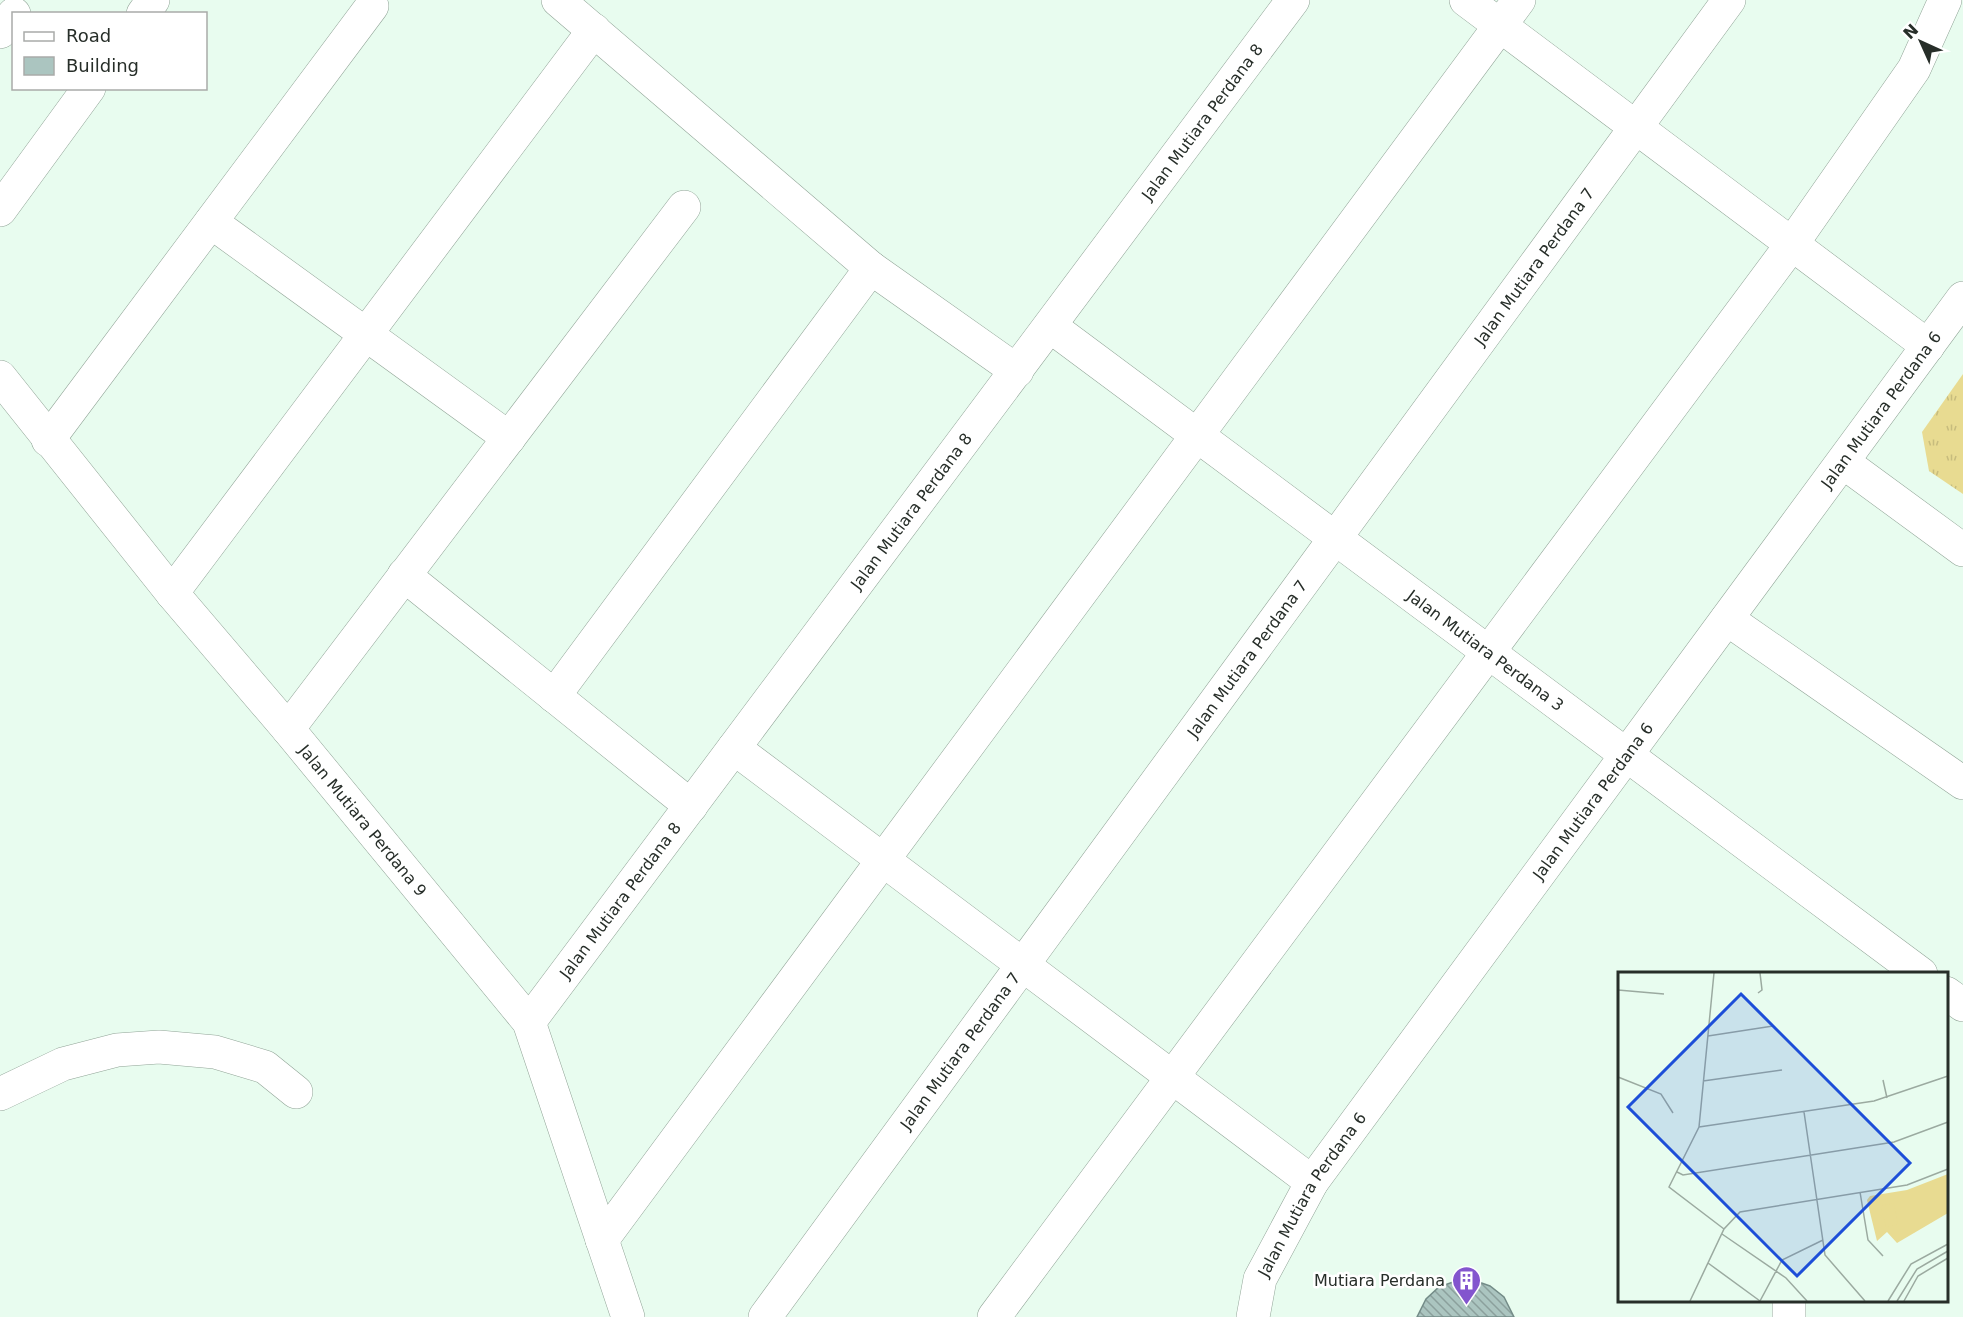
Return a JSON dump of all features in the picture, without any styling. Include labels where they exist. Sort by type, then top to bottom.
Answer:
[{"type":"street","points":[[558,0],[871,268],[1017,370]]},
{"type":"street","name":"Jalan Mutiara Perdana 8","points":[[529,1022],[1293,0]]},
{"type":"street","points":[[1466,0],[1509,13],[1635,127],[1928,346]]},
{"type":"street","name":"Jalan Mutiara Perdana 7","points":[[765,1317],[1729,0]]},
{"type":"street","points":[[994,1317],[1792,244],[1914,69],[1945,0]]},
{"type":"street","points":[[48,440],[372,6]]},
{"type":"street","points":[[602,1240],[1509,13]]},
{"type":"street","points":[[172,593],[594,30]]},
{"type":"street","points":[[0,210],[87,90]]},
{"type":"street","points":[[288,729],[684,207]]},
{"type":"street","points":[[211,222],[509,438]]},
{"type":"street","points":[[554,696],[871,268]]},
{"type":"street","name":"Jalan Mutiara Perdana 6","points":[[1253,1317],[1260,1279],[1312,1182],[1963,298]]},
{"type":"street","name":"Jalan Mutiara Perdana 3","points":[[1050,326],[1628,755],[1907,969]]},
{"type":"street","name":"Jalan Mutiara Perdana 9","points":[[0,377],[172,593],[288,729],[529,1022],[628,1317]]},
{"type":"street","points":[[1843,462],[1963,550]]},
{"type":"street","points":[[404,575],[690,806]]},
{"type":"street","points":[[1727,619],[1963,783]]},
{"type":"street","points":[[734,748],[1312,1182]]},
{"type":"street","points":[[1948,994],[1963,1005]]},
{"type":"street","points":[[0,1094],[63,1064],[117,1050],[159,1047],[214,1052],[265,1067],[296,1092]]},
{"type":"green space","points":[[1963,374],[1963,494],[1929,471],[1922,432]]},
{"type":"building","name":"Mutiara Perdana","points":[[1473,1280],[1490,1286],[1504,1297],[1514,1317],[1417,1317],[1426,1299],[1439,1287],[1456,1281]]},
{"type":"place","name":"Mutiara Perdana","points":[[1466,1306]]}]
